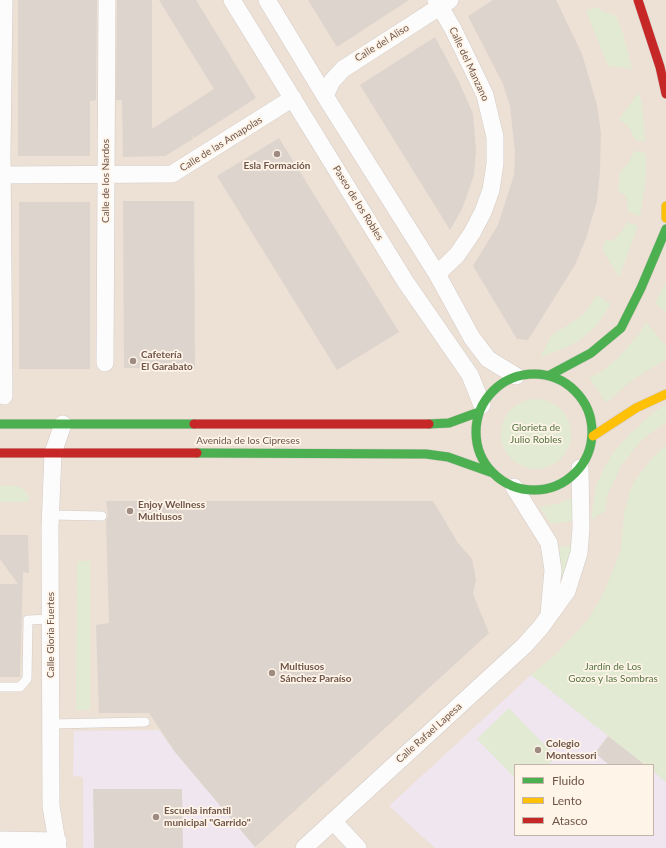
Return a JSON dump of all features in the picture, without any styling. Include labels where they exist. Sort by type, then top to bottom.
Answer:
[{"type":"main road","points":[[638,0],[660,67],[666,94]]},
{"type":"main road","points":[[666,206],[666,218]]},
{"type":"main road","points":[[550,375],[591,353],[621,328],[666,229]]},
{"type":"main road","points":[[533,373],[550,375],[568,384],[582,398],[591,416],[593,436],[589,453],[580,468],[561,484],[538,490],[514,487],[493,473],[483,460],[477,445],[476,429],[481,409],[496,387],[516,376],[533,373]]},
{"type":"main road","points":[[636,408],[656,388]]},
{"type":"main road","points":[[593,436],[636,408],[666,394]]},
{"type":"main road","name":"Avenida de los Cipreses","points":[[0,424],[432,424],[449,423],[481,409]]},
{"type":"main road","name":"Avenida de los Cipreses","points":[[0,453],[421,453],[448,457],[493,473]]},
{"type":"street","points":[[4,0],[1,175],[4,396]]},
{"type":"street","name":"Calle de los Nardos","points":[[106,363],[107,0]]},
{"type":"street","name":"Paseo de los Robles","points":[[232,0],[406,281],[470,375],[481,409]]},
{"type":"street","points":[[267,0],[325,96],[437,274],[479,348],[488,359],[516,376]]},
{"type":"street","name":"Calle del Aliso","points":[[325,96],[332,81],[343,69],[442,2]]},
{"type":"street","name":"Calle del Manzano","points":[[437,274],[457,255],[472,232],[491,190],[496,164],[494,138],[485,95],[442,2]]},
{"type":"street","name":"Calle de las Amapolas","points":[[1,175],[106,176],[172,174],[293,98]]},
{"type":"street","name":"Calle Gloria Fuertes","points":[[58,844],[51,806],[51,515],[53,453],[63,424]]},
{"type":"street","name":"Calle Rafael Lapesa","points":[[304,848],[524,646],[550,615],[567,591],[579,553],[581,528],[580,468]]},
{"type":"street","points":[[514,487],[549,543],[553,570],[550,615]]},
{"type":"street","points":[[333,821],[358,848]]},
{"type":"street","points":[[0,840],[58,844]]},
{"type":"lane","points":[[51,515],[102,516]]},
{"type":"lane","points":[[0,686],[20,687],[27,679],[28,620],[52,619]]},
{"type":"lane","points":[[51,724],[146,722]]},
{"type":"shaded area","points":[[0,0],[666,0],[666,848],[0,848]]},
{"type":"shaded area","name":"Colegio Montessori","points":[[531,675],[644,764],[514,764],[514,836],[654,836],[654,772],[666,782],[666,848],[435,848],[389,806]]},
{"type":"shaded area","name":"Escuela infantil municipal \"Garrido\"","points":[[159,730],[175,752],[255,847],[254,848],[83,848],[83,777],[73,776],[74,731]]},
{"type":"green space","points":[[596,7],[616,16],[623,33],[632,69],[608,66],[586,11]]},
{"type":"green space","points":[[639,92],[642,104],[645,141],[636,141],[628,126],[619,119]]},
{"type":"green space","points":[[634,151],[646,153],[646,178],[640,216],[628,212],[627,198],[618,190],[620,172],[629,162]]},
{"type":"green space","points":[[627,222],[638,226],[619,277],[602,249],[606,240],[613,241]]},
{"type":"green space","points":[[666,282],[666,312],[655,303]]},
{"type":"green space","points":[[597,295],[611,304],[596,326],[583,338],[568,347],[540,357],[552,335],[583,315]]},
{"type":"green space","points":[[646,322],[666,346],[666,359],[631,381],[606,403],[589,378],[602,371],[618,358],[640,333]]},
{"type":"green space","name":"Glorieta de Julio Robles","points":[[536,399],[555,405],[565,415],[571,434],[565,453],[555,463],[536,469],[517,463],[507,453],[501,434],[507,415],[517,405]]},
{"type":"green space","points":[[666,405],[666,422],[642,440],[622,464],[607,496],[605,511],[591,520],[596,486],[613,453],[629,435],[653,413]]},
{"type":"green space","name":"Jardín de Los Gozos y las Sombras","points":[[666,445],[666,782],[654,772],[654,764],[644,764],[531,675],[557,653],[589,618],[601,598],[621,550],[624,513],[632,485],[652,458]]},
{"type":"green space","points":[[0,486],[15,486],[22,488],[28,495],[29,502],[0,502]]},
{"type":"green space","points":[[572,498],[572,521],[551,524],[539,507],[557,504]]},
{"type":"green space","points":[[571,545],[565,577],[561,577],[559,547]]},
{"type":"green space","points":[[77,561],[90,561],[90,710],[76,710]]},
{"type":"green space","points":[[509,708],[556,757],[549,764],[514,764],[514,777],[477,739]]},
{"type":"building","points":[[18,0],[97,0],[96,100],[90,101],[90,156],[18,156]]},
{"type":"building","points":[[117,0],[152,0],[152,129],[214,89],[159,0],[196,0],[256,98],[194,138],[192,135],[193,139],[165,156],[123,157],[122,100],[116,100]]},
{"type":"building","points":[[308,0],[409,0],[337,47]]},
{"type":"building","points":[[493,0],[556,0],[582,54],[597,105],[601,133],[600,171],[597,201],[586,238],[575,265],[528,340],[517,339],[473,266],[498,225],[514,175],[515,152],[510,106],[503,84],[468,16]]},
{"type":"building","points":[[435,37],[459,82],[473,114],[476,151],[474,175],[462,209],[450,230],[360,85]]},
{"type":"building","points":[[279,138],[399,332],[337,370],[217,176]]},
{"type":"building","points":[[123,201],[194,201],[195,369],[124,368]]},
{"type":"building","points":[[19,202],[90,202],[90,369],[19,369]]},
{"type":"building","name":"Multiusos Sánchez Paraíso","points":[[106,501],[433,501],[458,543],[472,559],[476,580],[473,594],[489,633],[255,847],[175,752],[149,713],[99,713],[96,625],[109,623],[106,520],[108,516]]},
{"type":"building","points":[[0,535],[28,535],[29,573],[23,572],[20,677],[0,677],[0,584],[18,584],[0,559]]},
{"type":"building","points":[[608,736],[644,764],[608,764],[595,753]]},
{"type":"building","points":[[93,789],[182,789],[183,848],[94,848]]},
{"type":"traffic: fast","points":[[550,375],[591,353],[621,328],[641,288],[666,229]]},
{"type":"traffic: fast","points":[[534,374],[556,378],[575,391],[588,410],[592,432],[588,454],[575,473],[556,486],[534,490],[512,486],[493,473],[480,454],[476,432],[480,410],[493,391],[512,378],[534,374]]},
{"type":"traffic: fast","points":[[429,424],[449,423],[479,412]]},
{"type":"traffic: fast","points":[[0,424],[194,424]]},
{"type":"traffic: fast","points":[[197,453],[426,454],[448,457],[493,473]]},
{"type":"traffic: slow","points":[[666,206],[666,218]]},
{"type":"traffic: slow","points":[[593,436],[636,408],[666,394]]},
{"type":"traffic: jam","points":[[638,0],[660,67],[666,94]]},
{"type":"traffic: jam","points":[[194,424],[429,424]]},
{"type":"traffic: jam","points":[[0,453],[197,453]]},
{"type":"place","name":"Esla Formación","points":[[277,154]]},
{"type":"place","name":"Cafetería El Garabato","points":[[133,361]]},
{"type":"place","name":"Enjoy Wellness Multiusos","points":[[130,511]]},
{"type":"place","name":"Multiusos Sánchez Paraíso","points":[[272,673]]},
{"type":"place","name":"Colegio Montessori","points":[[538,750]]},
{"type":"place","name":"Escuela infantil municipal \"Garrido\"","points":[[156,817]]}]
